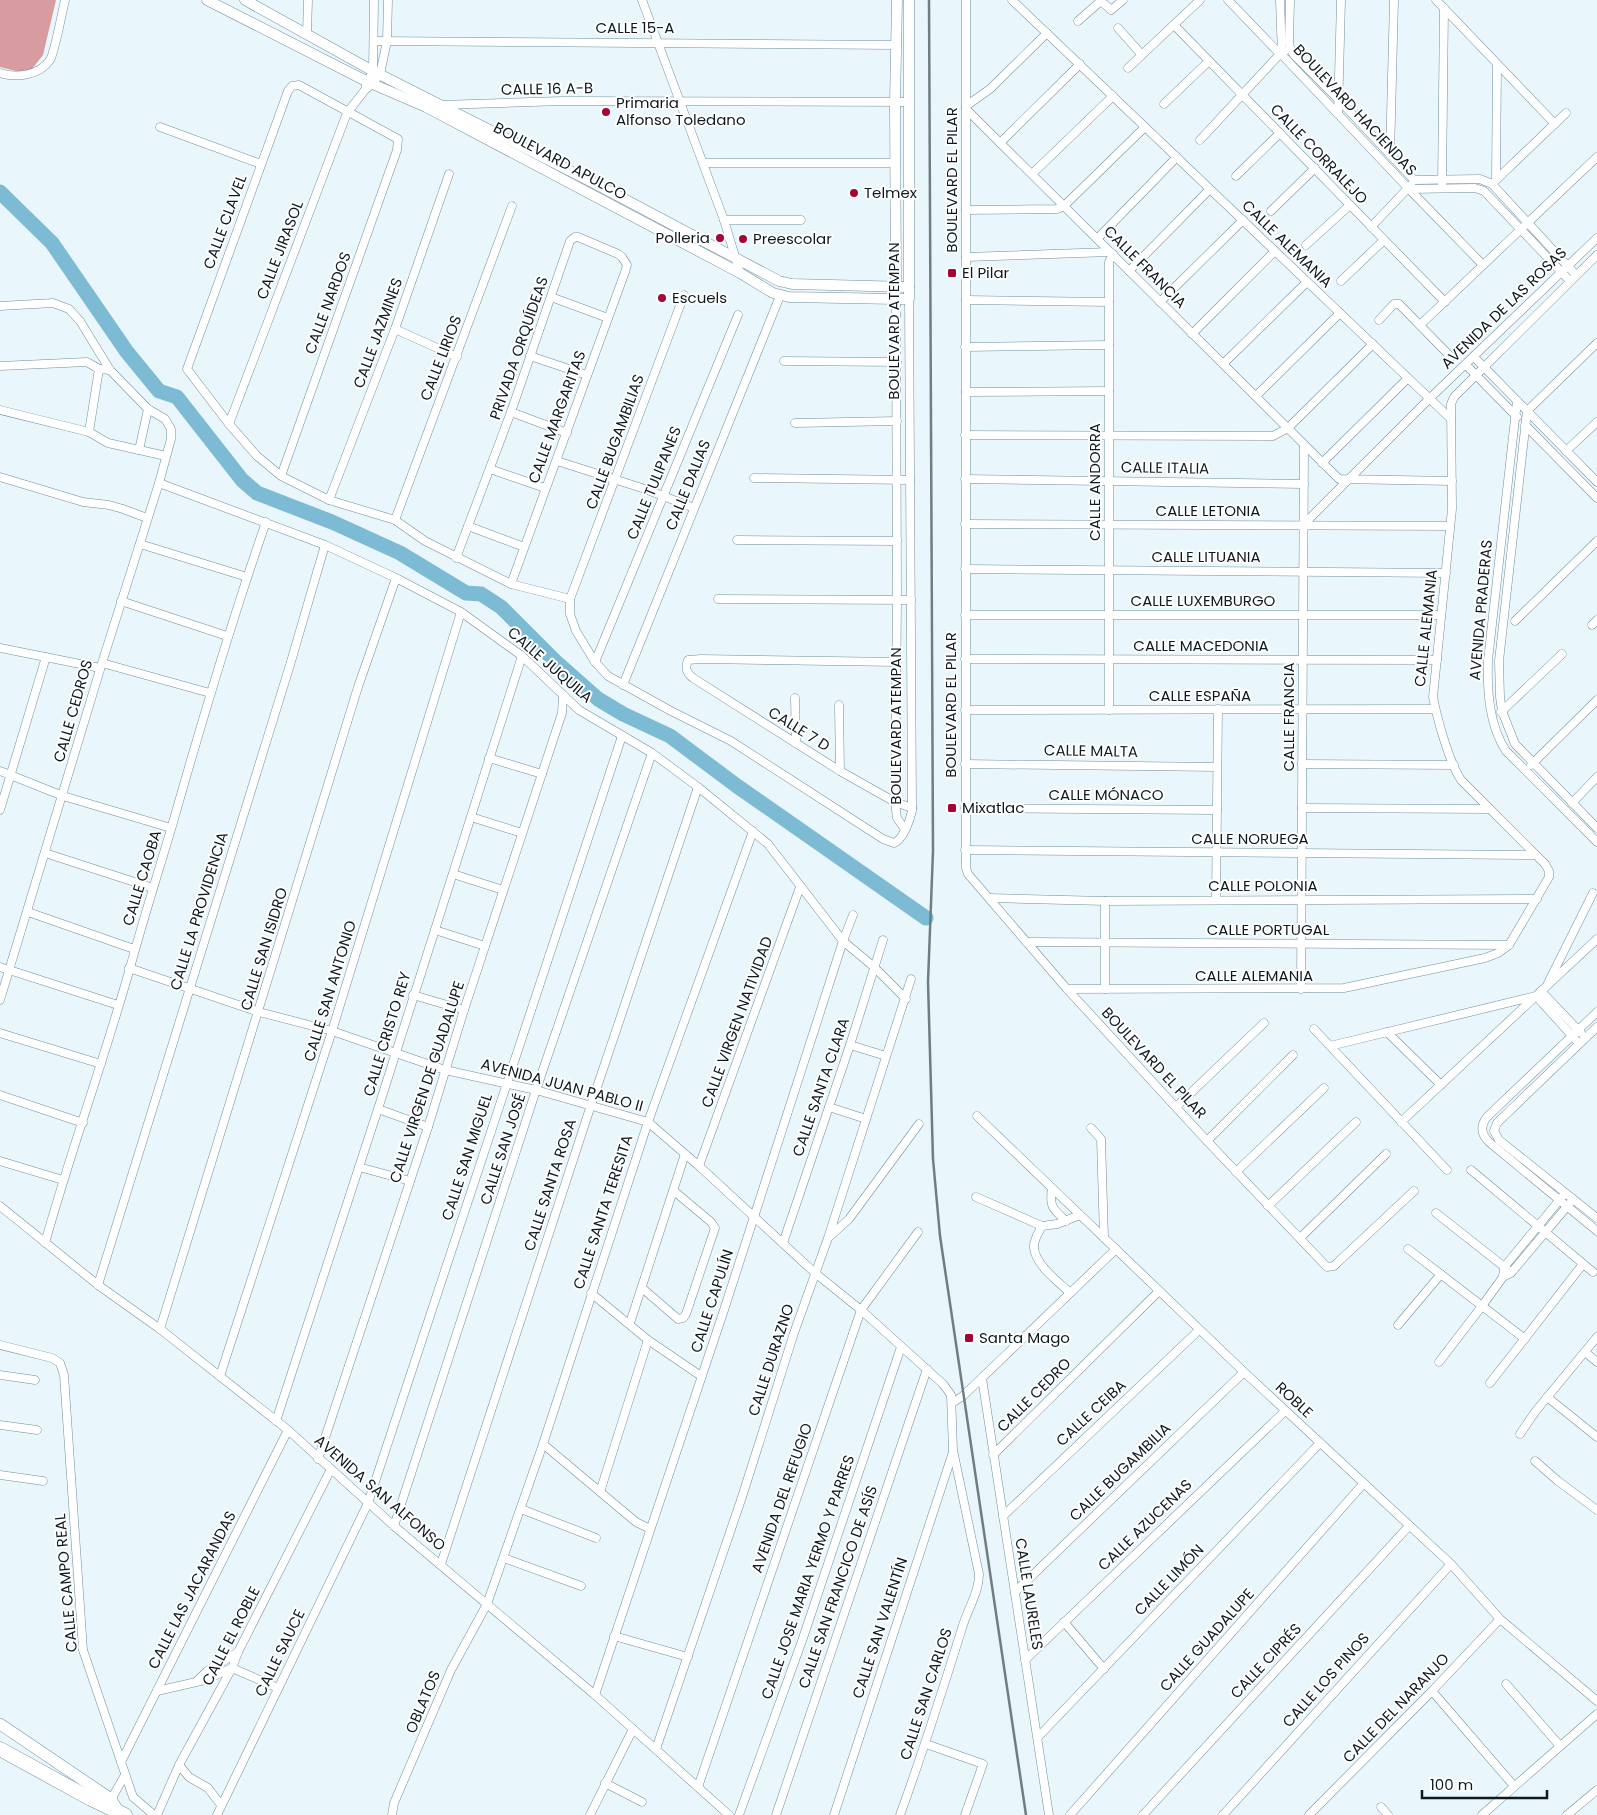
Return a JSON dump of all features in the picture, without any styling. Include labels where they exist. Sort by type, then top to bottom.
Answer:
[{"type":"highway","points":[[0,1749],[91,1799],[115,1808]]},
{"type":"main road","points":[[0,1724],[115,1808]]},
{"type":"street","points":[[0,72],[6,74],[28,74],[42,69],[51,59],[65,0]]},
{"type":"street","name":"BOULEVARD APULCO","points":[[208,0],[368,85],[426,107],[780,296],[795,298],[909,299]]},
{"type":"street","name":"BOULEVARD APULCO","points":[[245,0],[377,73],[773,278],[792,284],[909,287]]},
{"type":"street","points":[[307,33],[308,0]]},
{"type":"street","points":[[374,0],[374,41],[377,73]]},
{"type":"street","points":[[377,73],[387,41],[388,0]]},
{"type":"street","points":[[642,0],[724,220],[740,273]]},
{"type":"street","name":"BOULEVARD ATEMPAN","points":[[897,0],[895,103],[897,662],[894,802],[897,818],[904,828],[911,818],[912,808],[909,0]]},
{"type":"street","name":"BOULEVARD EL PILAR","points":[[966,0],[965,863],[968,874],[1067,989],[1324,1265],[1330,1267],[1338,1263],[1414,1190]]},
{"type":"street","name":"CALLE ALEMANIA","points":[[1012,0],[1451,419],[1452,481],[1450,526],[1437,660],[1435,709],[1461,780],[1545,864],[1550,874],[1509,945],[1498,953],[1485,958],[1336,989],[1067,989]]},
{"type":"street","points":[[1078,21],[1101,0],[1110,9],[1113,9],[1123,0]]},
{"type":"street","points":[[1128,68],[1200,0]]},
{"type":"street","points":[[1228,0],[1280,53]]},
{"type":"street","name":"BOULEVARD HACIENDAS","points":[[1280,0],[1280,53],[1409,188],[1480,179],[1494,181]]},
{"type":"street","name":"BOULEVARD HACIENDAS","points":[[1290,0],[1290,48],[1294,55],[1414,180],[1480,188],[1484,191]]},
{"type":"street","points":[[1338,114],[1341,0]]},
{"type":"street","points":[[1390,169],[1394,0]]},
{"type":"street","points":[[1436,0],[1555,124]]},
{"type":"street","points":[[1442,183],[1444,8]]},
{"type":"street","name":"CALLE CORRALEJO","points":[[1174,25],[1445,302]]},
{"type":"street","points":[[1118,28],[1142,55]]},
{"type":"street","points":[[966,108],[990,89],[1047,33]]},
{"type":"street","name":"CALLE 15-A","points":[[374,41],[896,44]]},
{"type":"street","points":[[1200,140],[1280,53],[1290,48]]},
{"type":"street","points":[[1164,104],[1209,61]]},
{"type":"street","points":[[1000,143],[1080,64]]},
{"type":"street","points":[[1497,65],[1494,181],[1564,269]]},
{"type":"street","name":"CALLE JIRASOL","points":[[229,424],[347,112],[377,73]]},
{"type":"street","name":"CALLE CLAVEL","points":[[229,424],[187,369],[288,91],[292,86],[299,86],[347,112]]},
{"type":"street","points":[[1032,174],[1112,96]]},
{"type":"street","name":"CALLE 16 A-B","points":[[426,107],[562,101],[909,102]]},
{"type":"street","name":"CALLE FRANCIA","points":[[966,108],[1322,463],[1339,479],[1347,480]]},
{"type":"street","name":"CALLE NARDOS","points":[[282,476],[397,150],[398,139],[347,112]]},
{"type":"street","points":[[1566,113],[1484,191],[1573,278]]},
{"type":"street","points":[[160,127],[261,164]]},
{"type":"street","points":[[966,210],[1057,209],[1064,206],[1145,127]]},
{"type":"street","points":[[1236,176],[1280,133]]},
{"type":"street","points":[[1097,239],[1177,157]]},
{"type":"street","points":[[1420,325],[1597,157]]},
{"type":"street","points":[[703,163],[896,163]]},
{"type":"street","points":[[1271,211],[1315,168]]},
{"type":"street","name":"CALLE JAZMINES","points":[[329,500],[395,329],[449,174]]},
{"type":"street","points":[[1371,227],[1409,188],[1414,180]]},
{"type":"street","points":[[1409,188],[1483,265]]},
{"type":"street","points":[[1129,271],[1210,189]]},
{"type":"street","points":[[1306,245],[1350,205]]},
{"type":"street","name":"CALLE LIRIOS","points":[[395,520],[512,206]]},
{"type":"street","points":[[724,220],[801,220]]},
{"type":"street","points":[[1160,302],[1243,220]]},
{"type":"street","name":"PRIVADA ORQUÍDEAS","points":[[456,558],[511,412],[570,241],[575,237],[618,254],[625,260]]},
{"type":"street","name":"AVENIDA DE LAS ROSAS","points":[[1304,525],[1430,398],[1597,238]]},
{"type":"street","points":[[1341,282],[1384,240]]},
{"type":"street","points":[[1192,334],[1275,251]]},
{"type":"street","points":[[966,256],[1112,253]]},
{"type":"street","name":"CALLE ANDORRA","points":[[1109,710],[1109,262],[1112,253]]},
{"type":"street","name":"AVENIDA DE LAS ROSAS","points":[[1451,419],[1454,397],[1597,255]]},
{"type":"street","name":"CALLE MARGARITAS","points":[[511,584],[625,272],[627,265],[625,260]]},
{"type":"street","points":[[1224,364],[1307,282]]},
{"type":"street","name":"CALLE BUGAMBILIAS","points":[[570,599],[684,295]]},
{"type":"street","name":"CALLE DALIAS","points":[[623,685],[780,296]]},
{"type":"street","points":[[551,297],[608,318]]},
{"type":"street","points":[[966,300],[1109,302]]},
{"type":"street","points":[[0,306],[53,303],[69,309],[80,321],[110,370],[148,409],[139,450]]},
{"type":"street","points":[[1379,320],[1394,304],[1399,304],[1451,357]]},
{"type":"street","points":[[1256,396],[1340,313]]},
{"type":"street","name":"CALLE TULIPANES","points":[[596,662],[738,314]]},
{"type":"street","points":[[395,329],[457,357]]},
{"type":"street","points":[[1527,411],[1597,343]]},
{"type":"street","points":[[966,435],[1273,436],[1288,428],[1373,344]]},
{"type":"street","points":[[966,347],[1109,345]]},
{"type":"street","points":[[530,356],[587,375]]},
{"type":"street","points":[[1474,357],[1597,482]]},
{"type":"street","points":[[784,361],[897,362]]},
{"type":"street","points":[[0,366],[87,362],[99,369],[110,370]]},
{"type":"street","points":[[1466,365],[1597,498]]},
{"type":"street","points":[[89,432],[99,369]]},
{"type":"street","points":[[1322,463],[1408,378]]},
{"type":"street","points":[[966,392],[1109,391]]},
{"type":"street","name":"AVENIDA PRADERAS","points":[[1517,401],[1488,660],[1488,684],[1493,717],[1500,740],[1506,751],[1597,842]]},
{"type":"street","name":"CALLE CEDROS","points":[[0,1000],[171,439],[171,429],[165,419],[148,409]]},
{"type":"street","points":[[0,410],[89,432],[108,443],[166,456]]},
{"type":"street","name":"AVENIDA PRADERAS","points":[[1527,411],[1499,661],[1502,710],[1515,744],[1597,828]]},
{"type":"street","points":[[511,412],[567,433]]},
{"type":"street","points":[[795,423],[896,421]]},
{"type":"street","points":[[1566,451],[1597,422]]},
{"type":"street","points":[[229,424],[257,456],[282,476],[329,500],[395,520],[425,541],[511,584],[570,599],[570,614],[576,631],[596,662],[608,676],[731,741],[883,839],[894,843],[900,841],[904,828]]},
{"type":"street","name":"CALLE FRANCIA","points":[[1301,989],[1304,445]]},
{"type":"street","points":[[1510,460],[1522,462]]},
{"type":"street","points":[[557,461],[664,496],[694,508]]},
{"type":"street","points":[[490,469],[545,488]]},
{"type":"street","points":[[0,477],[83,502],[124,509],[147,518]]},
{"type":"street","points":[[754,478],[910,480]]},
{"type":"street","name":"CALLE ITALIA","points":[[965,479],[1304,484]]},
{"type":"street","points":[[1347,480],[1452,481]]},
{"type":"street","name":"CALLE JUQUILA","points":[[159,483],[325,545],[396,578],[461,612],[522,656],[579,710],[652,753],[698,787],[768,844],[843,941],[874,967],[906,999]]},
{"type":"street","name":"CALLE CAOBA","points":[[45,1243],[130,968],[227,636],[266,522]]},
{"type":"street","name":"CALLE LETONIA","points":[[965,524],[1450,526]]},
{"type":"street","points":[[468,526],[524,547]]},
{"type":"street","points":[[737,540],[897,541]]},
{"type":"street","points":[[1515,621],[1597,541]]},
{"type":"street","points":[[140,544],[247,577]]},
{"type":"street","name":"CALLE LA PROVIDENCIA","points":[[98,1285],[290,665],[325,545]]},
{"type":"street","name":"CALLE LITUANIA","points":[[965,569],[1446,573]]},
{"type":"street","name":"CALLE SAN ISIDRO","points":[[160,1329],[358,687],[396,578]]},
{"type":"street","points":[[718,599],[911,600]]},
{"type":"street","points":[[121,601],[227,636]]},
{"type":"street","name":"CALLE SAN ANTONIO","points":[[220,1376],[332,1031],[461,612]]},
{"type":"street","name":"CALLE LUXEMBURGO","points":[[965,614],[1442,615]]},
{"type":"street","points":[[0,648],[101,666],[210,693]]},
{"type":"street","points":[[1493,717],[1562,654]]},
{"type":"street","name":"CALLE CRISTO REY","points":[[276,1420],[396,1054],[413,995],[522,656]]},
{"type":"street","points":[[0,810],[46,657]]},
{"type":"street","name":"CALLE 7 D","points":[[897,662],[700,659],[688,660],[686,670],[693,678],[840,771],[894,802],[912,808]]},
{"type":"street","name":"CALLE MACEDONIA","points":[[965,659],[1437,660]]},
{"type":"street","name":"CALLE VIRGEN DE GUADALUPE","points":[[318,1459],[562,713],[563,695]]},
{"type":"street","points":[[795,698],[796,743]]},
{"type":"street","points":[[1526,770],[1597,700]]},
{"type":"street","points":[[839,705],[840,771]]},
{"type":"street","points":[[1216,900],[1218,709]]},
{"type":"street","name":"CALLE ESPAÑA","points":[[965,710],[1435,709]]},
{"type":"street","points":[[562,713],[579,710]]},
{"type":"street","name":"CALLE SAN MIGUEL","points":[[368,1503],[622,736]]},
{"type":"street","name":"CALLE SAN JOSÉ","points":[[394,1526],[536,1090],[652,753]]},
{"type":"street","points":[[489,758],[542,774]]},
{"type":"street","name":"CALLE MALTA","points":[[965,764],[1217,767]]},
{"type":"street","points":[[1302,764],[1454,765]]},
{"type":"street","points":[[0,771],[63,796],[171,828]]},
{"type":"street","points":[[1572,802],[1597,778]]},
{"type":"street","name":"CALLE SANTA ROSA","points":[[441,1564],[591,1105],[698,787]]},
{"type":"street","name":"CALLE MÓNACO","points":[[965,808],[1217,810]]},
{"type":"street","points":[[1302,808],[1489,809]]},
{"type":"street","points":[[471,817],[522,834]]},
{"type":"street","name":"CALLE SANTA TERESITA","points":[[488,1604],[543,1444],[648,1122],[753,831]]},
{"type":"street","name":"CALLE NORUEGA","points":[[965,850],[1535,855]]},
{"type":"street","points":[[45,853],[153,888]]},
{"type":"street","points":[[453,874],[503,890]]},
{"type":"street","name":"CALLE VIRGEN NATIVIDAD","points":[[699,1166],[800,887]]},
{"type":"street","points":[[1330,1046],[1541,991],[1593,893]]},
{"type":"street","name":"CALLE POLONIA","points":[[990,898],[1105,901],[1537,899]]},
{"type":"street","points":[[1104,989],[1105,901]]},
{"type":"street","points":[[28,912],[134,949]]},
{"type":"street","name":"CALLE CAPULÍN","points":[[595,1694],[853,915]]},
{"type":"street","points":[[435,930],[485,946]]},
{"type":"street","points":[[1401,1122],[1597,939]]},
{"type":"street","name":"CALLE SANTA CLARA","points":[[783,1243],[884,940]]},
{"type":"street","name":"CALLE PORTUGAL","points":[[1027,942],[1509,945]]},
{"type":"street","points":[[0,967],[118,1005]]},
{"type":"street","name":"AVENIDA JUAN PABLO II","points":[[130,968],[259,1012],[332,1031],[446,1070],[536,1090],[648,1122],[699,1166],[815,1273],[861,1310],[927,1368],[949,1390],[952,1403]]},
{"type":"street","name":"CALLE DURAZNO","points":[[656,1749],[742,1497],[782,1369],[828,1238],[912,979]]},
{"type":"street","points":[[1541,991],[1583,1041]]},
{"type":"street","points":[[413,995],[464,1010]]},
{"type":"street","points":[[1597,1012],[1488,1117],[1482,1126],[1482,1132],[1489,1142],[1597,1232]]},
{"type":"street","points":[[1176,1107],[1264,1023]]},
{"type":"street","points":[[1597,1027],[1497,1123],[1494,1131],[1499,1140],[1597,1218]]},
{"type":"street","points":[[1314,1029],[1447,1170]]},
{"type":"street","points":[[1388,1032],[1441,1085]]},
{"type":"street","points":[[0,1033],[100,1064]]},
{"type":"street","points":[[850,1045],[886,1056]]},
{"type":"street","points":[[1207,1141],[1293,1054]]},
{"type":"street","points":[[1236,1172],[1324,1088]]},
{"type":"street","points":[[0,1096],[83,1123]]},
{"type":"street","points":[[829,1107],[866,1119]]},
{"type":"street","points":[[378,1109],[428,1126]]},
{"type":"street","name":"ROBLE","points":[[977,1116],[1199,1330],[1451,1564],[1500,1619],[1597,1701]]},
{"type":"street","points":[[1268,1206],[1356,1122]]},
{"type":"street","points":[[828,1238],[849,1219],[919,1124]]},
{"type":"street","points":[[1091,1128],[1101,1139],[1104,1238]]},
{"type":"street","points":[[1482,1132],[1494,1131]]},
{"type":"street","points":[[630,1323],[685,1154]]},
{"type":"street","points":[[1300,1238],[1386,1154]]},
{"type":"street","points":[[0,1160],[63,1180]]},
{"type":"street","points":[[359,1167],[410,1181]]},
{"type":"street","points":[[1471,1170],[1593,1272]]},
{"type":"street","points":[[1052,1188],[1050,1201],[1056,1211],[1066,1221]]},
{"type":"street","points":[[642,1288],[678,1319],[683,1318],[686,1314],[715,1228],[711,1222],[674,1191]]},
{"type":"street","points":[[1503,1277],[1504,1267],[1566,1193]]},
{"type":"street","points":[[976,1196],[1042,1226],[1050,1226],[1080,1215]]},
{"type":"street","points":[[1439,1362],[1503,1277],[1511,1273],[1573,1199]]},
{"type":"street","name":"AVENIDA SAN ALFONSO","points":[[0,1206],[98,1285],[160,1329],[288,1430],[394,1526],[595,1694],[729,1815]]},
{"type":"street","points":[[1436,1213],[1511,1273]]},
{"type":"street","points":[[1042,1226],[1034,1247],[1037,1258],[1046,1270],[1070,1293]]},
{"type":"street","name":"AVENIDA DEL REFUGIO","points":[[698,1786],[861,1310],[918,1232]]},
{"type":"street","points":[[953,1450],[952,1403],[964,1396],[1116,1249]]},
{"type":"street","points":[[1408,1249],[1525,1339]]},
{"type":"street","points":[[1490,1383],[1583,1264]]},
{"type":"street","points":[[1398,1326],[1441,1274]]},
{"type":"street","name":"CALLE CEDRO","points":[[993,1456],[1159,1291]]},
{"type":"street","points":[[591,1293],[630,1323],[648,1340],[701,1376]]},
{"type":"street","name":"CALLE CEIBA","points":[[1003,1516],[1199,1330]]},
{"type":"street","points":[[1520,1434],[1526,1423],[1597,1337]]},
{"type":"street","points":[[600,1492],[648,1340]]},
{"type":"street","name":"CALLE CAMPO REAL","points":[[0,1344],[52,1358],[60,1363],[64,1375],[83,1650],[133,1797],[156,1815]]},
{"type":"street","name":"CALLE JOSE MARIA YERMO Y PARRES","points":[[739,1815],[804,1638],[901,1347]]},
{"type":"street","points":[[1587,1349],[1597,1352]]},
{"type":"street","points":[[1587,1349],[1597,1362]]},
{"type":"street","name":"CALLE SAN FRANCICO DE ASÍS","points":[[776,1815],[927,1368]]},
{"type":"street","name":"CALLE BUGAMBILIA","points":[[1015,1592],[1244,1372]]},
{"type":"street","points":[[0,1375],[35,1380]]},
{"type":"street","name":"CALLE LAURELES","points":[[982,1378],[1049,1815]]},
{"type":"street","points":[[1547,1398],[1597,1437]]},
{"type":"street","name":"CALLE AZUCENAS","points":[[1026,1660],[1285,1411]]},
{"type":"street","points":[[0,1425],[37,1430]]},
{"type":"street","name":"CALLE LAS JACARANDAS","points":[[121,1762],[288,1430]]},
{"type":"street","name":"CALLE LIMÓN","points":[[1038,1737],[1320,1442]]},
{"type":"street","points":[[543,1444],[636,1522],[650,1529]]},
{"type":"street","name":"CALLE SAN CARLOS","points":[[900,1815],[926,1744],[966,1614],[979,1581],[953,1450]]},
{"type":"street","name":"CALLE SAN VALENTÍN","points":[[834,1815],[953,1450]]},
{"type":"street","points":[[1535,1461],[1597,1510]]},
{"type":"street","name":"CALLE EL ROBLE","points":[[156,1815],[178,1765],[232,1668],[238,1652],[330,1468]]},
{"type":"street","points":[[0,1475],[43,1481]]},
{"type":"street","name":"CALLE GUADALUPE","points":[[1070,1815],[1364,1483]]},
{"type":"street","name":"CALLE SAUCE","points":[[217,1815],[368,1503]]},
{"type":"street","points":[[520,1509],[596,1538]]},
{"type":"street","name":"CALLE CIPRÉS","points":[[1143,1815],[1409,1526]]},
{"type":"street","points":[[504,1558],[581,1586]]},
{"type":"street","name":"CALLE LOS PINOS","points":[[1222,1815],[1451,1564]]},
{"type":"street","name":"OBLATOS","points":[[392,1815],[394,1803],[451,1670],[488,1604]]},
{"type":"street","name":"CALLE DEL NARANJO","points":[[1310,1815],[1500,1619]]},
{"type":"street","points":[[1064,1622],[1104,1668]]},
{"type":"street","points":[[614,1636],[688,1657]]},
{"type":"street","points":[[196,1682],[207,1671],[238,1652]]},
{"type":"street","points":[[157,1691],[205,1680],[232,1668],[278,1688]]},
{"type":"street","points":[[1506,1684],[1560,1746]]},
{"type":"street","points":[[1432,1691],[1514,1786]]},
{"type":"street","points":[[1482,1815],[1597,1714]]},
{"type":"street","points":[[590,1815],[633,1729]]},
{"type":"street","points":[[926,1744],[983,1764],[964,1815]]},
{"type":"street","points":[[178,1765],[189,1777],[208,1788],[221,1805]]},
{"type":"street","points":[[115,1808],[125,1775]]},
{"type":"street","points":[[605,1783],[642,1802]]},
{"type":"street","points":[[1567,1815],[1597,1790]]},
{"type":"street","points":[[1381,1807],[1388,1815]]},
{"type":"shaded area","points":[[0,0],[56,0],[43,55],[28,74],[0,67]]},
{"type":"waterway","points":[[0,192],[52,243],[127,352],[159,391],[177,397],[242,480],[257,493],[332,522],[400,553],[466,593],[481,594],[501,607],[555,661],[598,699],[623,714],[670,736],[737,786],[926,918]]},
{"type":"railway","points":[[929,0],[933,851],[928,982],[933,1159],[940,1236],[1026,1815]]},
{"type":"place","name":"Primaria Alfonso Toledano","points":[[606,112]]},
{"type":"place","name":"Telmex","points":[[854,193]]},
{"type":"place","name":"Polleria","points":[[720,238]]},
{"type":"place","name":"Preescolar","points":[[743,239]]},
{"type":"place","name":"El Pilar","points":[[952,273]]},
{"type":"place","name":"Escuels","points":[[662,298]]},
{"type":"place","name":"Mixatlac","points":[[952,808]]},
{"type":"place","name":"Santa Mago","points":[[969,1338]]}]
